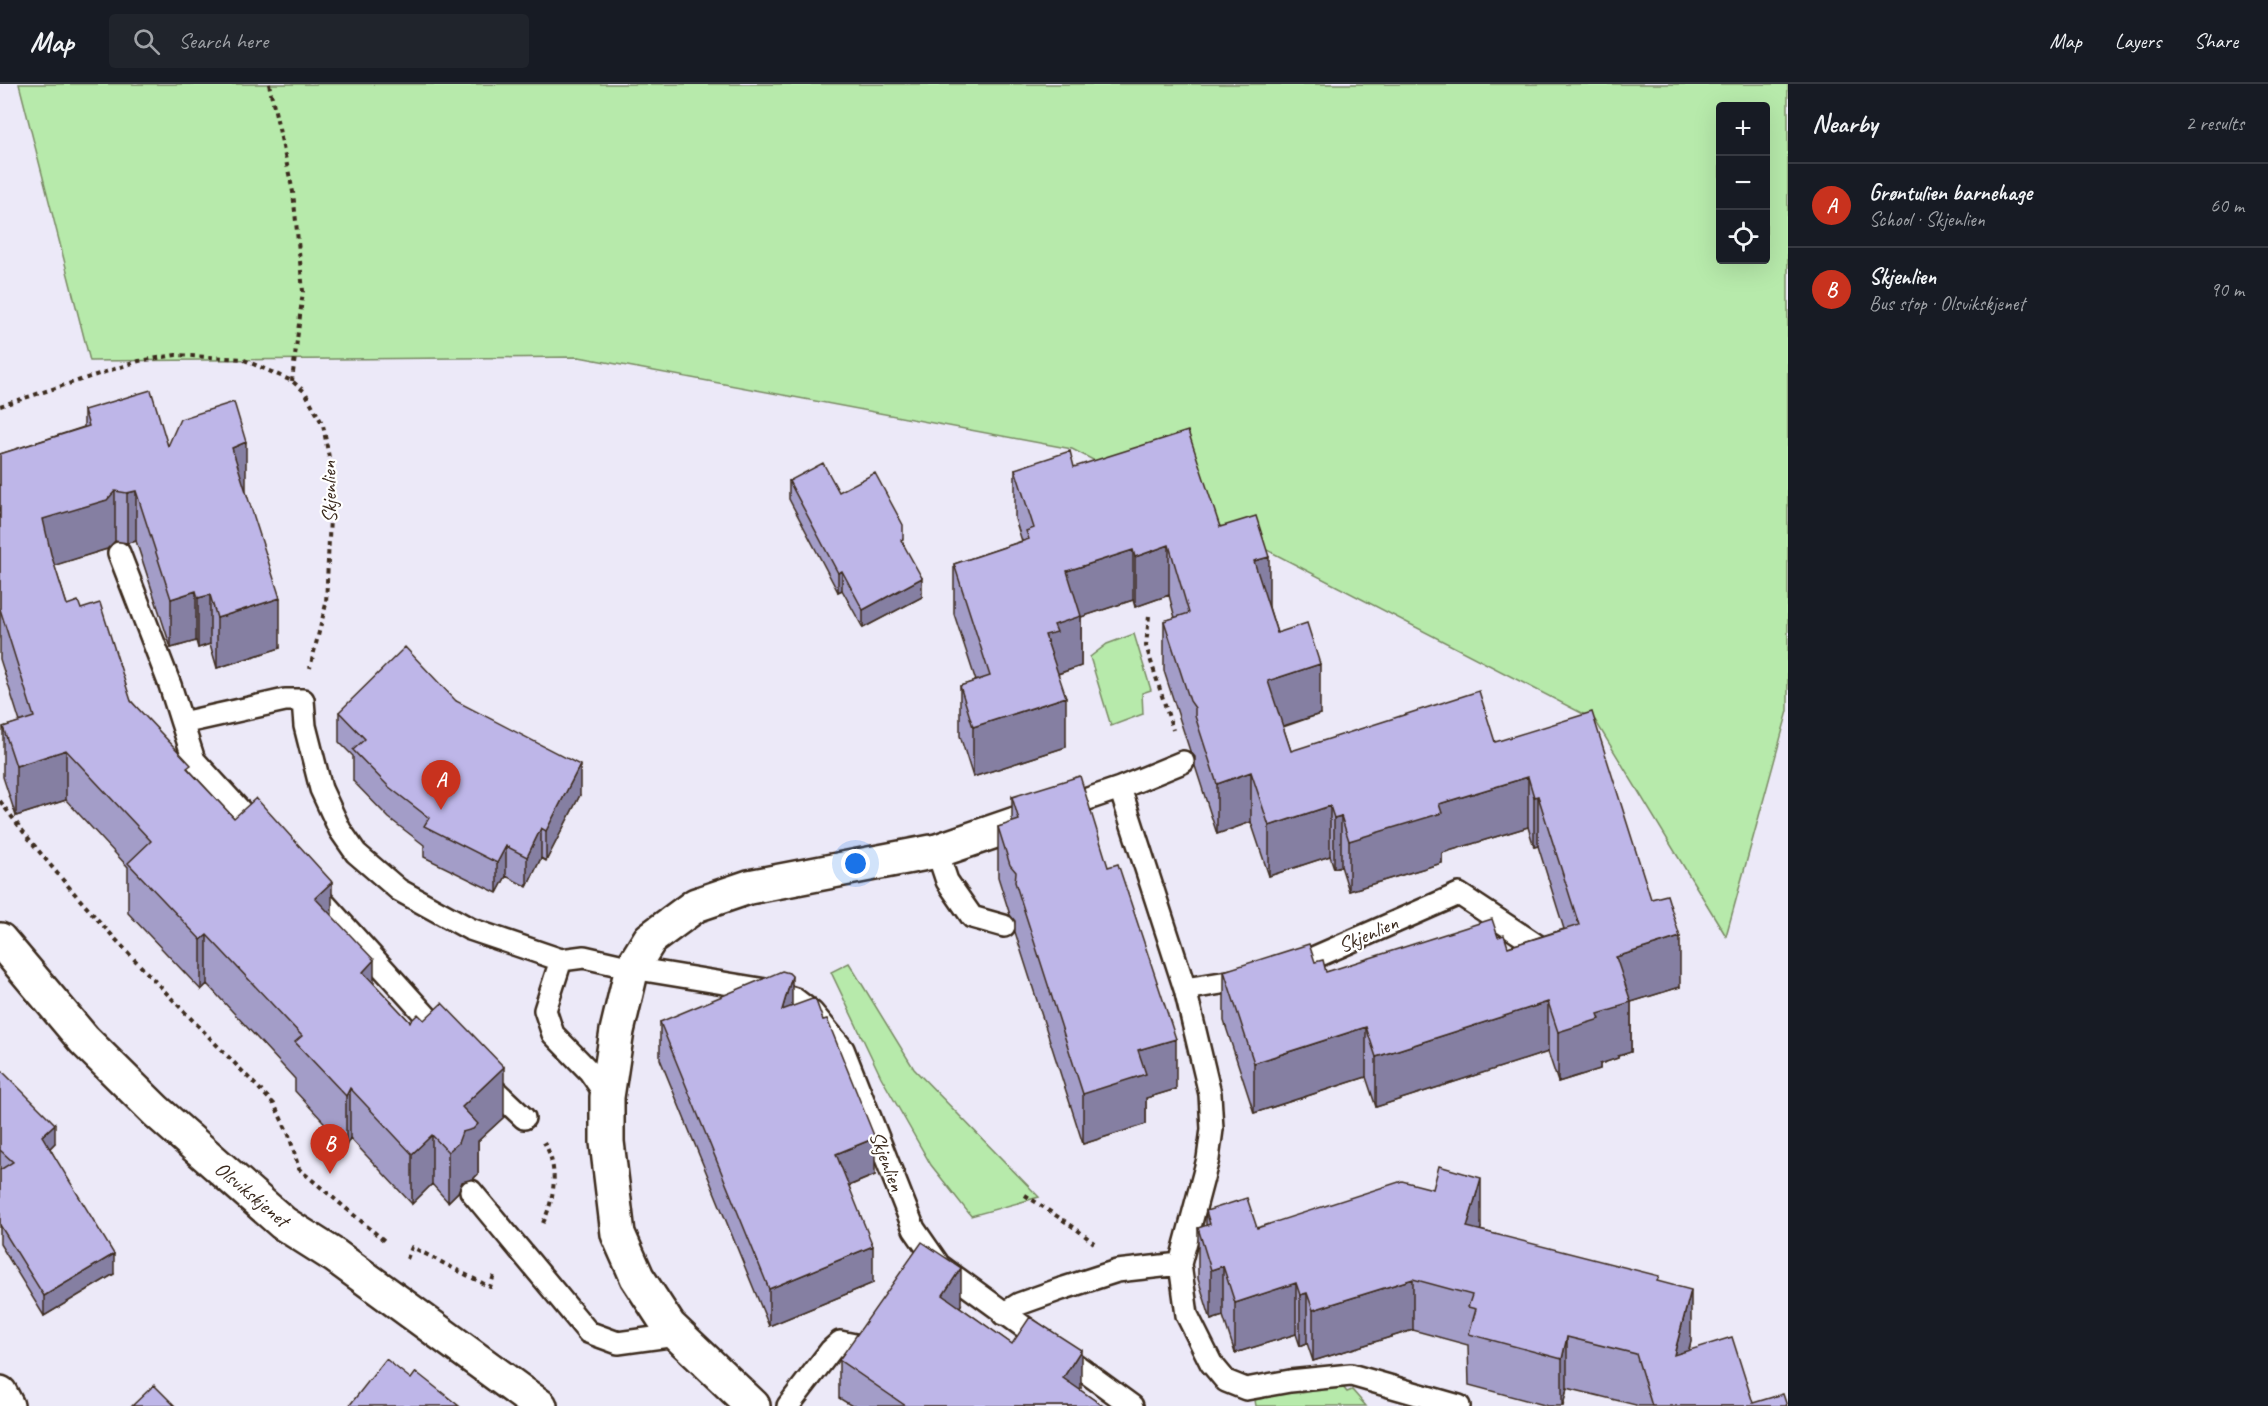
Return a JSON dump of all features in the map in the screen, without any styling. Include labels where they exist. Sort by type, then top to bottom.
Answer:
[{"type":"street","points":[[753,1406],[676,1335],[637,1277],[618,1234],[607,1143],[607,1097],[617,1031],[632,968],[650,939],[696,905],[749,888],[937,851],[1073,804]]},
{"type":"street","name":"Olsvikskjenet","points":[[0,940],[84,1040],[156,1111],[283,1223],[335,1256],[540,1406]]},
{"type":"street","points":[[0,1393],[7,1406]]},
{"type":"lane","points":[[119,553],[170,686],[194,760],[273,847]]},
{"type":"lane","points":[[182,723],[285,700],[303,700]]},
{"type":"lane","name":"Skjenlien","points":[[303,700],[305,726],[321,789],[340,830],[356,853],[399,890],[470,929],[561,960],[584,957],[632,968],[766,990],[795,999],[812,1012],[843,1049],[914,1229],[939,1265],[1003,1314],[1132,1406]]},
{"type":"lane","points":[[1073,804],[1120,788],[1183,762]]},
{"type":"lane","points":[[1120,788],[1185,990],[1210,1094],[1212,1129],[1208,1158],[1180,1264],[1187,1315],[1211,1363],[1226,1381],[1246,1389],[1290,1381],[1351,1375],[1458,1406]]},
{"type":"lane","points":[[937,851],[947,881],[972,917],[1004,926]]},
{"type":"lane","points":[[304,881],[465,1059],[524,1118]]},
{"type":"lane","name":"Skjenlien","points":[[1185,990],[1276,974],[1459,894],[1538,946]]},
{"type":"lane","points":[[561,960],[545,1010],[550,1026],[553,1034],[590,1072],[607,1097]]},
{"type":"lane","points":[[471,1191],[588,1332],[618,1343],[676,1335]]},
{"type":"lane","points":[[1003,1314],[1050,1293],[1117,1271],[1180,1264]]},
{"type":"lane","points":[[788,1406],[831,1350],[840,1342],[855,1345]]},
{"type":"path","points":[[269,84],[293,192],[303,291],[292,381]]},
{"type":"path","name":"Skjenlien","points":[[0,406],[139,361],[176,355],[242,359],[292,381],[305,392],[323,425],[332,474],[326,603],[303,700]]},
{"type":"path","points":[[1149,616],[1146,646],[1183,762]]},
{"type":"path","points":[[0,801],[34,847],[98,921],[274,1104],[289,1135],[299,1169],[382,1236],[389,1246]]},
{"type":"path","points":[[404,1264],[412,1247],[490,1287],[500,1252],[539,1230],[552,1204],[555,1180],[546,1144],[524,1118]]},
{"type":"path","points":[[1026,1195],[1075,1228],[1098,1247],[1117,1271]]},
{"type":"green space","points":[[19,84],[1788,84],[1788,711],[1726,936],[1595,720],[1072,449],[579,357],[90,361]]},
{"type":"green space","points":[[1134,634],[1151,690],[1142,693],[1143,714],[1111,726],[1090,657],[1107,644]]},
{"type":"green space","points":[[849,963],[914,1069],[1039,1197],[971,1216],[931,1165],[881,1077],[831,972]]},
{"type":"green space","points":[[1342,1386],[1347,1392],[1352,1390],[1366,1406],[1256,1406],[1255,1400],[1291,1391],[1302,1393]]},
{"type":"building","points":[[151,390],[168,446],[180,419],[234,402],[246,442],[232,448],[280,598],[217,618],[210,595],[198,598],[196,591],[171,599],[136,491],[127,493],[115,491],[107,500],[43,519],[67,605],[78,601],[81,609],[100,603],[131,701],[191,765],[187,768],[234,818],[256,798],[332,882],[315,898],[374,960],[363,972],[410,1022],[418,1014],[424,1020],[442,1003],[504,1067],[462,1107],[478,1124],[473,1129],[462,1132],[458,1143],[448,1152],[432,1135],[412,1154],[350,1088],[346,1096],[295,1042],[302,1036],[207,935],[201,940],[128,863],[151,841],[66,750],[16,766],[3,727],[34,717],[0,609],[0,454],[89,426],[84,410]]},
{"type":"building","points":[[1188,431],[1220,527],[1256,516],[1269,557],[1254,561],[1277,633],[1307,623],[1320,664],[1268,681],[1291,751],[1479,691],[1495,742],[1592,712],[1651,899],[1667,895],[1680,937],[1616,957],[1631,1002],[1598,1014],[1600,1019],[1558,1032],[1548,1002],[1376,1057],[1366,1027],[1254,1063],[1224,971],[1309,944],[1315,962],[1323,960],[1326,972],[1492,919],[1498,937],[1504,935],[1508,947],[1579,925],[1538,796],[1534,797],[1528,777],[1439,804],[1442,813],[1349,841],[1341,816],[1334,818],[1330,806],[1269,826],[1251,772],[1217,784],[1195,716],[1195,708],[1190,701],[1164,621],[1189,613],[1169,545],[1135,557],[1133,550],[1067,571],[1081,616],[1054,625],[1057,632],[1045,635],[1066,697],[973,727],[960,686],[990,676],[954,564],[1029,539],[1026,531],[1034,528],[1015,469],[1070,451],[1074,467]]},
{"type":"building","points":[[823,463],[839,492],[875,473],[903,525],[903,539],[901,540],[922,578],[863,610],[842,571],[838,573],[789,481]]},
{"type":"building","points":[[405,647],[456,701],[580,765],[546,831],[541,828],[527,857],[506,846],[497,863],[424,826],[429,818],[389,787],[353,750],[365,739],[339,712]]},
{"type":"building","points":[[1080,776],[1108,867],[1118,864],[1176,1039],[1138,1050],[1146,1074],[1083,1094],[1015,882],[1016,872],[1010,865],[998,827],[1019,820],[1012,797]]},
{"type":"building","points":[[782,971],[792,976],[782,1010],[815,998],[823,1020],[827,1019],[875,1138],[836,1154],[873,1246],[769,1289],[660,1022]]},
{"type":"building","points":[[0,1069],[55,1124],[42,1136],[114,1254],[44,1296],[0,1225],[0,1170],[13,1162],[0,1150]]},
{"type":"building","points":[[1439,1166],[1481,1178],[1467,1227],[1659,1276],[1657,1281],[1691,1290],[1674,1355],[1732,1337],[1753,1403],[1783,1394],[1787,1406],[1652,1406],[1636,1354],[1567,1337],[1562,1359],[1469,1334],[1476,1309],[1468,1307],[1472,1295],[1413,1279],[1313,1310],[1307,1293],[1300,1295],[1296,1283],[1235,1303],[1223,1266],[1211,1270],[1198,1228],[1210,1224],[1206,1211],[1247,1198],[1257,1228],[1402,1181],[1433,1189]]},
{"type":"building","points":[[922,1242],[961,1268],[943,1295],[1012,1344],[1030,1317],[1081,1350],[1063,1378],[1103,1406],[906,1406],[839,1360]]},
{"type":"building","points":[[386,1359],[411,1379],[416,1372],[459,1406],[349,1406]]},
{"type":"building","points":[[154,1385],[175,1406],[132,1406]]},
{"type":"place","name":"Grøntulien barnehage","points":[[441,810]]},
{"type":"place","name":"Skjenlien","points":[[330,1174]]}]
